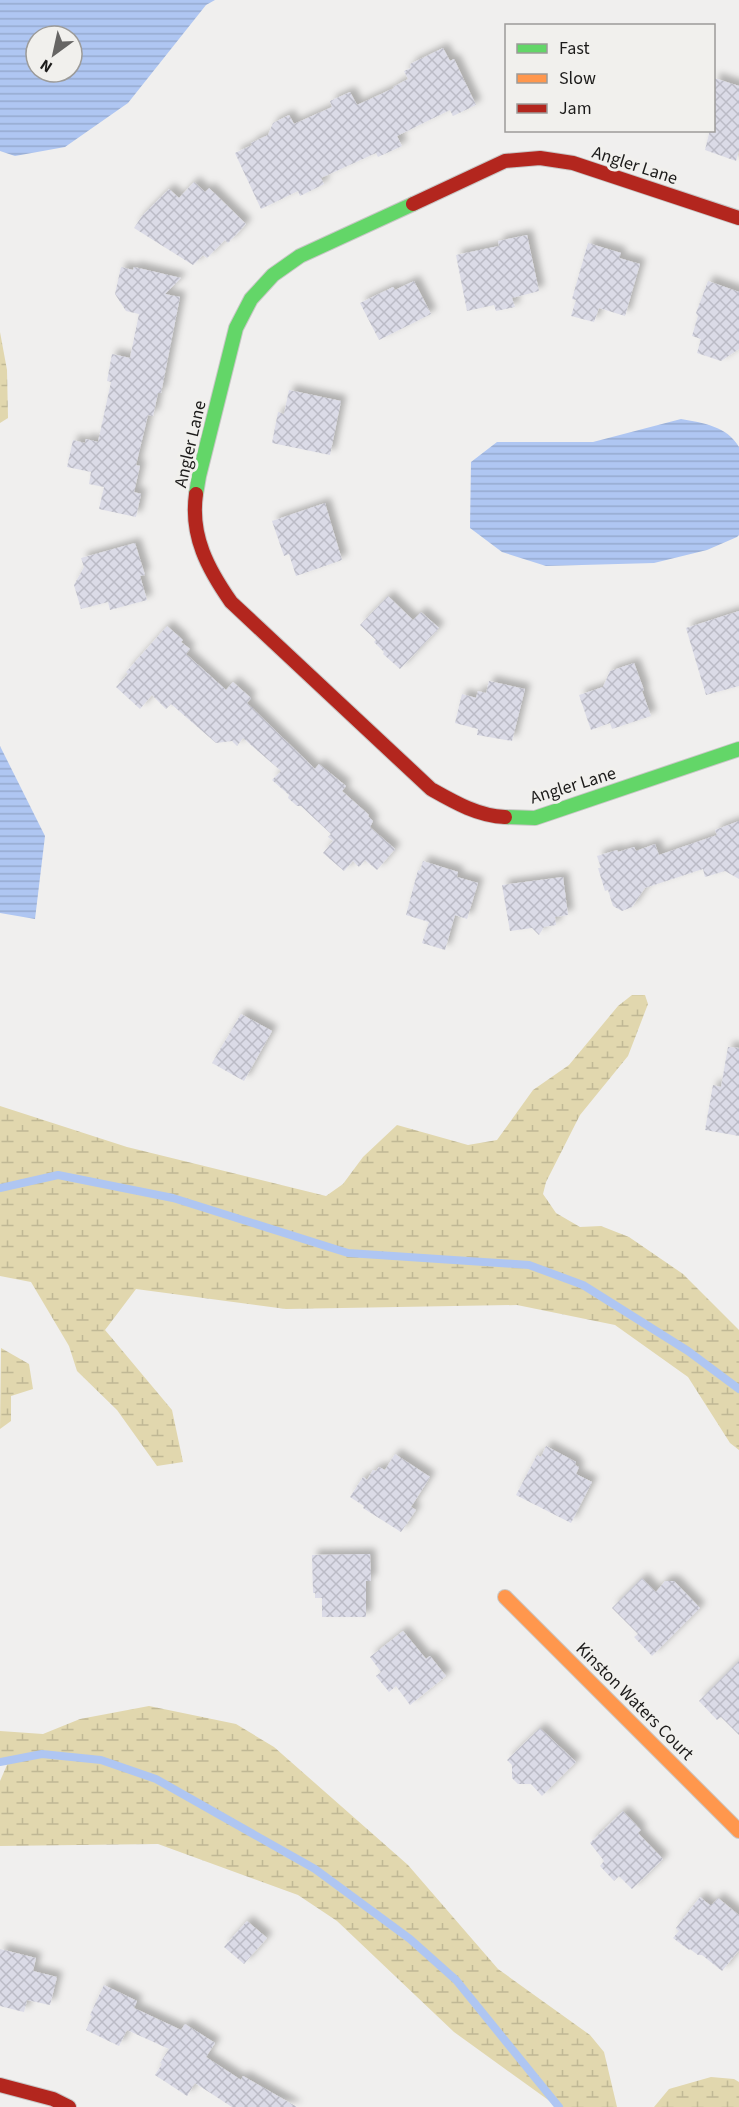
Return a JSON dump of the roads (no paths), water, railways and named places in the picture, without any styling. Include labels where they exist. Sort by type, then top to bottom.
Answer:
[{"type":"street","name":"Angler Lane","points":[[739,218],[573,163],[540,158],[505,161],[300,256],[273,275],[251,299],[236,328],[199,476],[194,509],[199,542],[211,573],[231,602],[431,789],[463,807],[498,817],[535,818],[739,749]]},
{"type":"street","name":"Kinston Waters Court","points":[[505,1597],[739,1831]]},
{"type":"street","points":[[0,2085],[53,2099],[69,2107]]},
{"type":"water","points":[[0,0],[215,0],[206,5],[128,103],[65,147],[15,156],[0,151]]},
{"type":"water","points":[[681,419],[706,424],[721,430],[728,434],[739,447],[739,535],[737,537],[707,550],[654,563],[546,566],[502,552],[470,528],[471,462],[497,442],[593,442]]},
{"type":"water","points":[[0,746],[45,836],[35,919],[0,913]]},
{"type":"waterway","points":[[0,1188],[58,1175],[173,1198],[348,1253],[529,1265],[583,1285],[688,1351],[739,1389]]},
{"type":"waterway","points":[[0,1762],[42,1754],[101,1760],[156,1779],[315,1869],[410,1939],[456,1980],[559,2107]]}]
